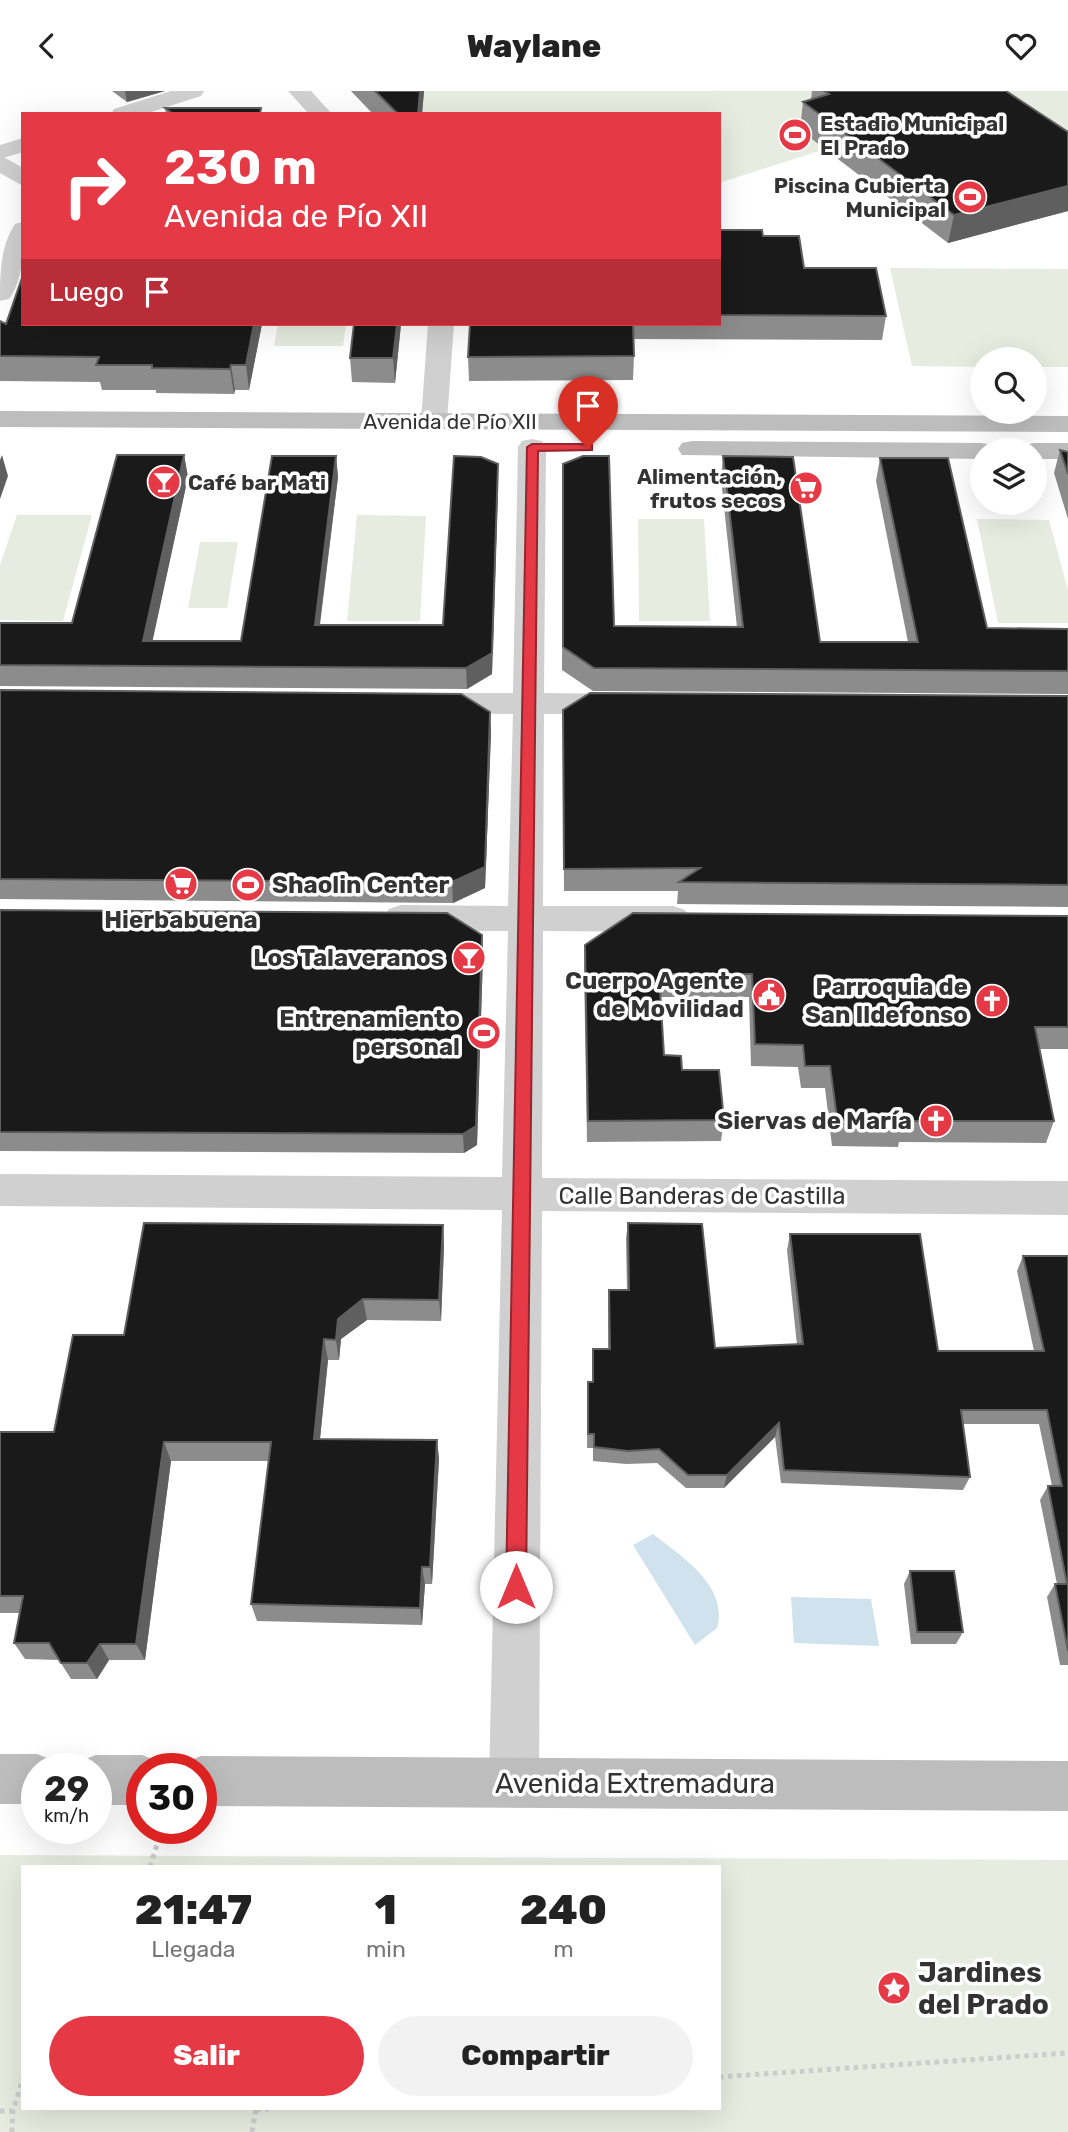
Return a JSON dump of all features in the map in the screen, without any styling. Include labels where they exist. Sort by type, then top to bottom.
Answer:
[{"type":"main road","name":"Avenida de Pío XII","points":[[0,419],[1068,424]]},
{"type":"main road","name":"Avenida de Pío XII","points":[[68,445],[588,448]]},
{"type":"main road","points":[[671,449],[970,451]]},
{"type":"main road","points":[[1047,451],[1068,451]]},
{"type":"main road","points":[[0,1779],[21,1779]]},
{"type":"main road","name":"Avenida Extremadura","points":[[217,1781],[1068,1786]]},
{"type":"street","points":[[128,112],[193,91]]},
{"type":"street","points":[[299,91],[319,112]]},
{"type":"street","points":[[10,169],[21,149]]},
{"type":"street","points":[[0,294],[21,235]]},
{"type":"street","points":[[434,421],[441,326]]},
{"type":"street","points":[[514,1783],[532,447]]},
{"type":"street","points":[[390,702],[653,705]]},
{"type":"street","points":[[374,918],[706,920]]},
{"type":"street","name":"Calle Banderas de Castilla","points":[[0,1191],[1068,1198]]},
{"type":"path","points":[[151,1865],[157,1844]]},
{"type":"path","points":[[721,2077],[1068,2053]]},
{"type":"path","points":[[12,2132],[13,2111],[21,2085]]},
{"type":"path","points":[[251,2132],[256,2110]]},
{"type":"path","points":[[0,2111],[13,2111]]},
{"type":"shaded area","name":"Estadio Municipal El Prado","points":[[351,91],[836,91],[844,143],[721,182],[721,112],[371,112]]},
{"type":"shaded area","points":[[975,91],[1068,91],[1068,150]]},
{"type":"shaded area","points":[[890,268],[1068,269],[1068,367],[1047,367],[1047,347],[970,347],[970,367],[912,366]]},
{"type":"shaded area","points":[[278,326],[346,326],[343,346],[274,346]]},
{"type":"shaded area","points":[[17,515],[92,515],[63,621],[0,620],[0,565]]},
{"type":"shaded area","points":[[357,515],[426,516],[420,621],[347,621]]},
{"type":"shaded area","points":[[638,519],[704,519],[710,621],[639,621]]},
{"type":"shaded area","points":[[977,519],[1049,520],[1068,590],[1068,623],[998,623]]},
{"type":"shaded area","points":[[200,542],[238,542],[227,608],[188,608]]},
{"type":"shaded area","name":"Jardines del Prado","points":[[0,1855],[1068,1860],[1068,2132],[0,2132]]},
{"type":"water","points":[[653,1534],[689,1562],[716,1599],[719,1613],[717,1628],[695,1645],[633,1545]]},
{"type":"water","points":[[791,1597],[871,1599],[879,1646],[794,1643]]},
{"type":"building","points":[[375,91],[420,91],[418,112],[396,112]]},
{"type":"building","points":[[824,91],[1006,91],[1068,132],[1068,186],[954,215],[803,102],[829,94]]},
{"type":"building","points":[[165,108],[261,108],[260,112],[170,112]]},
{"type":"building","points":[[721,230],[762,230],[763,236],[799,236],[804,268],[876,268],[886,316],[721,315]]},
{"type":"building","points":[[21,281],[21,326],[254,326],[246,365],[231,365],[230,369],[96,365],[99,357],[0,356],[0,321],[6,324]]},
{"type":"building","points":[[354,326],[397,326],[393,358],[350,358]]},
{"type":"building","points":[[470,326],[633,326],[634,356],[468,357]]},
{"type":"building","points":[[1060,450],[1068,452],[1068,474]]},
{"type":"building","points":[[117,455],[184,455],[143,641],[241,641],[272,456],[336,456],[315,625],[443,625],[454,456],[481,457],[498,464],[492,653],[466,668],[0,665],[0,623],[72,623]]},
{"type":"building","points":[[583,456],[609,456],[614,626],[743,627],[723,456],[793,457],[820,642],[918,642],[880,458],[948,458],[987,628],[1068,629],[1068,671],[594,668],[563,647],[563,464]]},
{"type":"building","points":[[0,690],[461,694],[490,712],[485,867],[452,882],[0,879]]},
{"type":"building","points":[[590,693],[1068,696],[1068,885],[679,882],[700,868],[564,869],[563,710]]},
{"type":"building","points":[[0,910],[447,913],[482,935],[476,1126],[463,1134],[0,1132]]},
{"type":"building","points":[[633,913],[1068,916],[1068,1027],[1035,1027],[1054,1121],[903,1121],[904,1125],[838,1125],[830,1066],[805,1066],[803,1045],[755,1044],[752,974],[659,974],[664,1055],[681,1056],[682,1070],[719,1070],[724,1120],[588,1121],[585,945]]},
{"type":"building","points":[[144,1223],[443,1225],[439,1300],[363,1299],[338,1319],[336,1340],[324,1339],[314,1439],[437,1440],[430,1567],[422,1567],[420,1608],[251,1604],[271,1442],[164,1442],[136,1644],[100,1644],[87,1663],[61,1663],[49,1643],[14,1643],[23,1596],[0,1596],[0,1432],[54,1432],[73,1335],[124,1335]]},
{"type":"building","points":[[628,1223],[702,1224],[715,1348],[803,1344],[790,1234],[920,1234],[938,1351],[1044,1351],[1023,1256],[1068,1256],[1068,1651],[1055,1584],[1067,1584],[1048,1486],[1062,1486],[1047,1410],[961,1410],[970,1477],[784,1470],[779,1423],[727,1475],[688,1475],[659,1449],[628,1451],[594,1447],[594,1434],[588,1434],[588,1382],[593,1382],[593,1349],[610,1349],[609,1290],[629,1290]]},
{"type":"building","points":[[910,1571],[954,1571],[963,1632],[917,1632]]},
{"type":"place","name":"Estadio Municipal El Prado","points":[[795,135]]},
{"type":"place","name":"Piscina Cubierta Municipal","points":[[970,197]]},
{"type":"place","name":"Café bar Mati","points":[[164,482]]},
{"type":"place","name":"Alimentación, frutos secos","points":[[806,488]]},
{"type":"place","name":"Hierbabuena","points":[[181,884]]},
{"type":"place","name":"Shaolin Center","points":[[248,885]]},
{"type":"place","name":"Los Talaveranos","points":[[469,958]]},
{"type":"place","name":"Cuerpo Agente de Movilidad","points":[[769,995]]},
{"type":"place","name":"Parroquia de San Ildefonso","points":[[992,1001]]},
{"type":"place","name":"Entrenamiento personal","points":[[484,1033]]},
{"type":"place","name":"Siervas de María","points":[[936,1121]]},
{"type":"place","name":"Jardines del Prado","points":[[894,1988]]},
{"type":"route","points":[[516,1587],[532,447],[588,448]]}]
